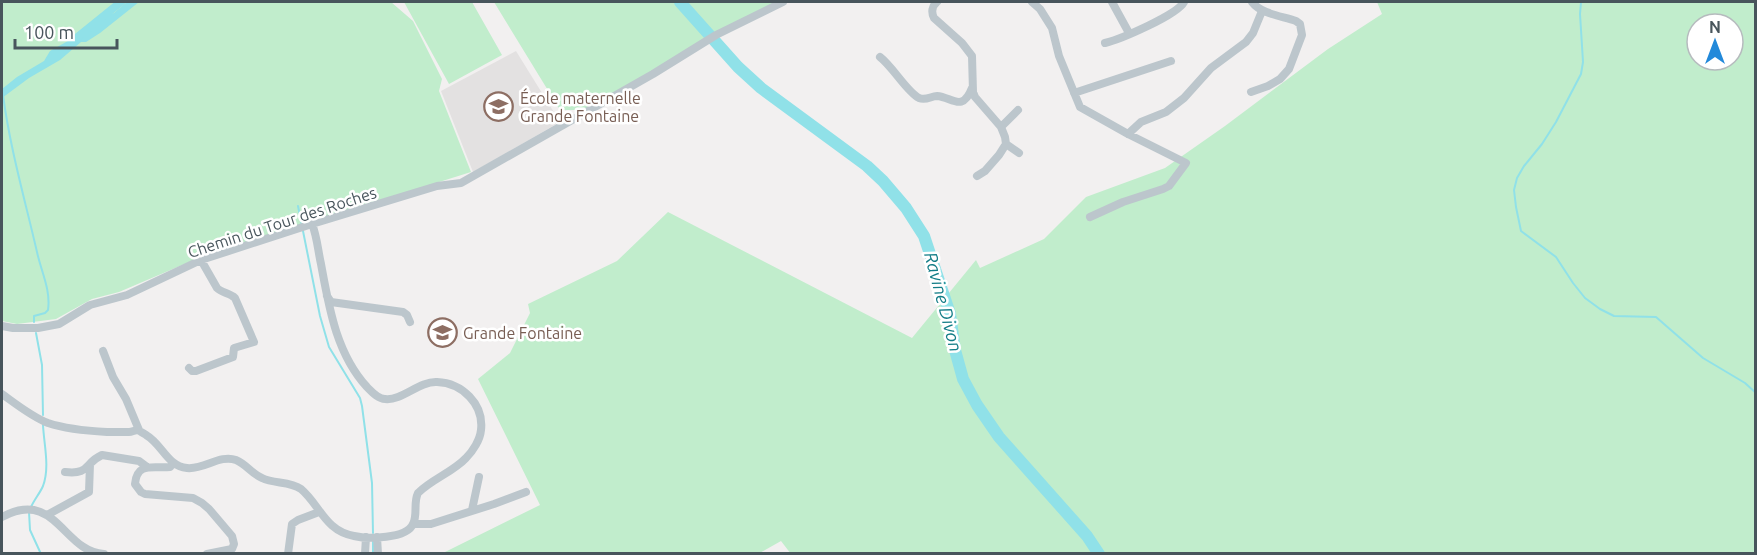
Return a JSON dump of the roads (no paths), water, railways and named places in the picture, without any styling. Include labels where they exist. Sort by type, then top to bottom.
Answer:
[{"type":"street","name":"Chemin du Tour des Roches","points":[[2,326],[38,328],[59,324],[90,305],[127,295],[201,260],[437,186],[461,183],[653,74],[703,42],[783,2]]},
{"type":"street","points":[[937,2],[932,10],[934,18],[962,43],[972,56],[972,87],[975,97],[1001,127],[1005,137],[1006,144],[999,155],[978,176]]},
{"type":"street","points":[[1032,2],[1040,9],[1052,28],[1059,56],[1080,106],[1128,134],[1186,163],[1169,186],[1123,202],[1090,217]]},
{"type":"street","points":[[1112,2],[1129,33]]},
{"type":"street","points":[[1105,43],[1118,40],[1173,13],[1184,2]]},
{"type":"street","points":[[1251,92],[1280,80],[1289,69],[1302,35],[1300,24],[1296,21],[1262,11],[1252,2]]},
{"type":"street","points":[[1128,134],[1141,122],[1166,112],[1184,98],[1211,68],[1246,42],[1253,33],[1262,11]]},
{"type":"street","points":[[880,57],[920,98],[940,96],[952,102],[958,102],[969,95],[972,87]]},
{"type":"street","points":[[1074,93],[1172,61]]},
{"type":"street","points":[[1001,127],[1018,110]]},
{"type":"street","points":[[1006,144],[1019,153]]},
{"type":"street","points":[[103,351],[113,377],[126,399],[134,423],[139,430],[154,439],[173,463],[185,468],[196,468],[234,459],[244,464],[260,478],[298,487],[325,520],[340,532],[354,536],[400,535],[409,530],[413,524],[418,493],[464,460],[476,446],[481,430],[480,417],[475,403],[465,391],[451,384],[436,382],[423,384],[396,397],[385,399],[375,395],[365,385],[349,362],[340,342],[326,295],[312,224]]},
{"type":"street","points":[[189,368],[192,371],[206,368],[233,357],[234,348],[254,342],[235,298],[217,288],[201,260]]},
{"type":"street","points":[[326,295],[332,302],[403,312],[410,322]]},
{"type":"street","points":[[2,394],[47,422],[92,431],[139,430]]},
{"type":"street","points":[[65,472],[77,474],[102,455],[139,461],[147,467]]},
{"type":"street","points":[[47,515],[89,492],[90,463]]},
{"type":"street","points":[[173,463],[166,468],[142,469],[136,476],[135,484],[145,494],[193,498],[209,509],[232,536],[234,544],[232,549],[207,554]]},
{"type":"street","points":[[472,510],[479,477]]},
{"type":"street","points":[[413,524],[431,524],[525,492]]},
{"type":"street","points":[[2,517],[27,509],[37,511],[47,515],[89,551],[104,554]]},
{"type":"street","points":[[288,554],[292,524],[319,512]]},
{"type":"street","points":[[365,554],[366,537]]},
{"type":"street","points":[[377,537],[378,554]]},
{"type":"water","points":[[127,2],[139,2],[100,33],[86,42],[81,42],[60,60],[29,78],[2,98],[2,89],[44,61],[50,51],[114,13]]},
{"type":"waterway","points":[[75,39],[121,2]]},
{"type":"waterway","name":"Ravine Divon","points":[[680,2],[738,67],[761,88],[867,166],[906,208],[924,236],[950,314],[955,350],[963,379],[977,405],[999,437],[1087,536],[1099,554]]},
{"type":"waterway","points":[[1581,2],[1583,62],[1581,74],[1556,122],[1517,178],[1514,190],[1521,231],[1556,257],[1585,298],[1600,309],[1614,316],[1656,317],[1703,358],[1745,383],[1756,393]]},
{"type":"waterway","points":[[3,95],[14,154],[48,295],[48,310],[34,316],[34,322]]},
{"type":"waterway","points":[[298,206],[320,316],[329,347],[360,398],[362,406],[372,483],[373,533]]},
{"type":"waterway","points":[[36,333],[42,365],[43,415]]},
{"type":"waterway","points":[[31,507],[45,479],[43,425]]},
{"type":"waterway","points":[[29,512],[30,530],[41,554]]},
{"type":"waterway","points":[[373,541],[373,554]]},
{"type":"place","name":"École maternelle Grande Fontaine","points":[[499,107]]},
{"type":"place","name":"Grande Fontaine","points":[[442,333]]}]
